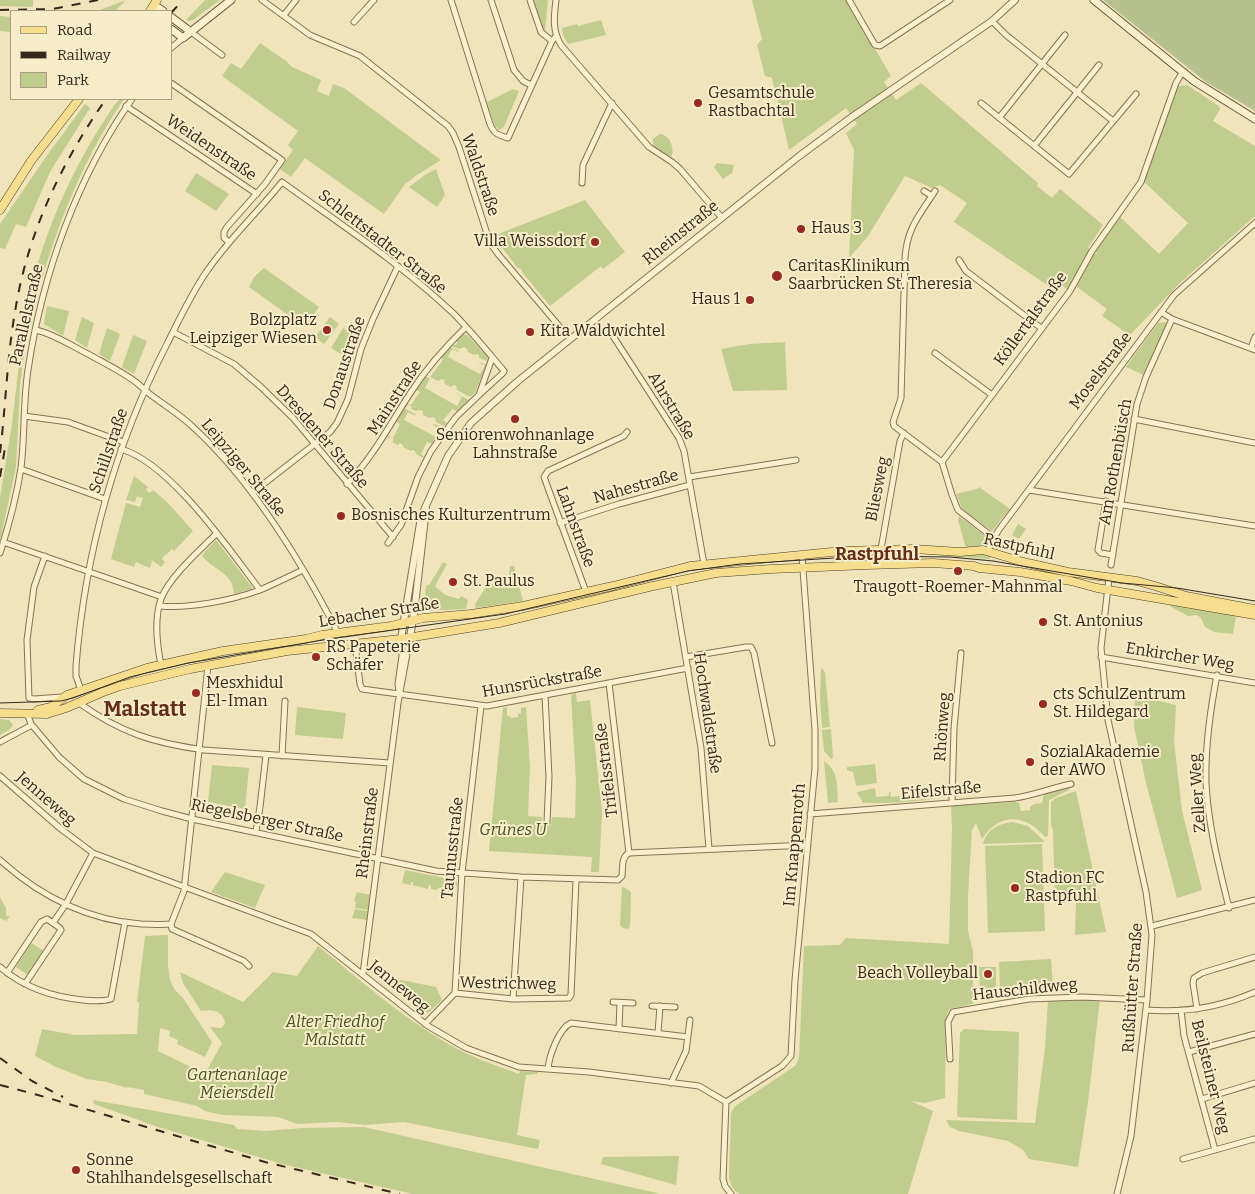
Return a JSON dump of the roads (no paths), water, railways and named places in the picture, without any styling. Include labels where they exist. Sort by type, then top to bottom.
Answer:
[{"type":"main road","points":[[173,31],[183,38],[231,0]]},
{"type":"main road","points":[[1094,0],[1182,73],[1255,119]]},
{"type":"main road","points":[[172,19],[192,32]]},
{"type":"main road","points":[[0,210],[34,156],[78,100]]},
{"type":"main road","name":"Rastpfuhl","points":[[802,556],[849,550],[991,551],[1017,561],[1068,572],[1148,584],[1171,592]]},
{"type":"main road","points":[[974,566],[988,566],[993,561],[991,551]]},
{"type":"main road","name":"Lebacher Straße","points":[[27,713],[48,708],[67,695],[81,690],[161,665],[223,651],[405,623],[423,618],[471,614],[523,606],[688,566],[802,556]]},
{"type":"main road","name":"Rastpfuhl","points":[[803,568],[933,563],[974,566],[1027,573],[1146,595]]},
{"type":"main road","name":"Lebacher Straße","points":[[0,713],[47,714],[120,686],[208,666],[287,651],[345,646],[507,621],[716,573],[803,568]]},
{"type":"main road","points":[[1146,595],[1155,593],[1169,595],[1171,592],[1255,608]]},
{"type":"main road","points":[[1146,595],[1255,615]]},
{"type":"main road","points":[[507,621],[504,617],[507,611],[523,606]]},
{"type":"main road","points":[[338,633],[345,646]]},
{"type":"street","name":"Waldstraße","points":[[262,0],[314,37],[360,56],[448,126],[453,132],[459,147],[490,243],[570,339]]},
{"type":"street","points":[[284,15],[296,0]]},
{"type":"street","points":[[354,22],[374,0]]},
{"type":"street","points":[[451,0],[493,132],[508,138],[554,38],[553,22],[556,0]]},
{"type":"street","points":[[491,0],[514,70],[523,81],[531,85]]},
{"type":"street","points":[[530,0],[542,32],[554,38],[649,147],[672,162],[722,218]]},
{"type":"street","points":[[849,0],[875,45],[880,46],[946,1]]},
{"type":"street","name":"Rheinstraße","points":[[400,694],[398,684],[402,656],[401,638],[405,623],[421,517],[437,477],[448,456],[471,423],[570,339],[798,158],[852,117],[992,20],[1015,0]]},
{"type":"street","points":[[992,20],[1006,35],[1113,121]]},
{"type":"street","points":[[192,32],[222,55]]},
{"type":"street","points":[[999,118],[1066,35]]},
{"type":"street","points":[[172,47],[183,38]]},
{"type":"street","points":[[1034,146],[1099,65]]},
{"type":"street","name":"Köllertalstraße","points":[[942,462],[1070,291],[1092,251],[1140,182],[1176,83],[1182,73]]},
{"type":"street","points":[[172,84],[282,160],[257,194]]},
{"type":"street","points":[[981,103],[1069,174],[1136,94]]},
{"type":"street","name":"Parallelstraße","points":[[0,553],[21,469],[28,370],[48,278],[68,220],[103,144],[131,100]]},
{"type":"street","points":[[582,183],[583,166],[612,103]]},
{"type":"street","name":"Weidenstraße","points":[[126,106],[257,194]]},
{"type":"street","name":"Schillstraße","points":[[81,690],[76,676],[76,666],[89,572],[105,499],[123,442],[144,390],[173,332],[206,273],[229,242],[266,203],[282,182]]},
{"type":"street","name":"Schlettstadter Straße","points":[[282,182],[398,266],[432,294],[466,327],[504,371],[479,395]]},
{"type":"street","points":[[924,191],[933,194],[909,232],[906,248],[901,398],[893,422],[894,426],[942,462],[958,510],[994,538]]},
{"type":"street","name":"Schillstraße","points":[[229,242],[224,238],[224,232],[257,194]]},
{"type":"street","name":"Moselstraße","points":[[991,551],[994,538],[1180,288],[1255,223]]},
{"type":"street","points":[[959,260],[966,271],[1042,328]]},
{"type":"street","name":"Donaustraße","points":[[252,493],[330,432],[342,415],[375,313],[398,266]]},
{"type":"street","points":[[1161,312],[1172,319],[1253,349],[1255,337]]},
{"type":"street","name":"Am Rothenbüsch","points":[[1111,566],[1134,418],[1142,389],[1172,319]]},
{"type":"street","name":"Mainstraße","points":[[347,484],[378,446],[424,373],[446,346],[466,327]]},
{"type":"street","name":"Leipziger Straße","points":[[36,330],[46,333],[96,358],[136,382],[195,428],[225,460],[270,518],[303,570],[338,633]]},
{"type":"street","name":"Ahrstraße","points":[[605,331],[611,333],[674,428],[684,450],[704,564]]},
{"type":"street","name":"Dresdener Straße","points":[[173,332],[243,371],[287,412],[393,537]]},
{"type":"street","points":[[935,353],[992,394]]},
{"type":"street","points":[[388,543],[401,525],[418,477],[431,451],[456,417],[479,395],[492,358]]},
{"type":"street","points":[[24,416],[68,422],[123,442]]},
{"type":"street","points":[[1134,418],[1255,443]]},
{"type":"street","name":"Lahnstraße","points":[[586,592],[544,477],[546,473],[624,436],[627,432]]},
{"type":"street","name":"Bliesweg","points":[[881,550],[898,451],[904,433]]},
{"type":"street","points":[[121,449],[131,453],[172,483],[217,533],[260,590]]},
{"type":"street","name":"Nahestraße","points":[[689,478],[796,460]]},
{"type":"street","points":[[21,469],[105,499]]},
{"type":"street","name":"Nahestraße","points":[[560,523],[619,504],[690,485]]},
{"type":"street","points":[[1029,490],[1121,503],[1255,526]]},
{"type":"street","name":"Am Rothenbüsch","points":[[1106,501],[1098,550],[1101,553],[1113,555]]},
{"type":"street","name":"Rheinstraße","points":[[363,974],[390,763],[413,621],[427,506]]},
{"type":"street","points":[[161,665],[158,640],[162,597],[180,572],[217,533]]},
{"type":"street","points":[[3,542],[162,597]]},
{"type":"street","points":[[45,556],[34,587],[28,630],[29,698],[57,698],[67,695]]},
{"type":"street","name":"Im Knappenroth","points":[[726,1102],[782,1066],[791,1056],[795,980],[816,742],[802,556]]},
{"type":"street","points":[[160,606],[173,608],[238,596],[260,590],[303,570]]},
{"type":"street","name":"Rußhütter Straße","points":[[1109,578],[1101,657],[1108,720],[1152,926],[1147,1000],[1131,1136],[1117,1194]]},
{"type":"street","name":"Hochwaldstraße","points":[[673,582],[701,748],[709,850]]},
{"type":"street","points":[[355,644],[360,686],[365,690],[400,694]]},
{"type":"street","points":[[686,657],[751,647],[754,653],[772,743]]},
{"type":"street","name":"Rhönweg","points":[[952,802],[954,728],[960,653]]},
{"type":"street","name":"Enkircher Weg","points":[[1101,657],[1217,675],[1255,683]]},
{"type":"street","points":[[208,666],[184,887],[171,924],[172,928],[244,961],[249,966]]},
{"type":"street","name":"Hunsrückstraße","points":[[400,694],[481,706],[688,668]]},
{"type":"street","name":"Zeller Weg","points":[[1217,675],[1209,716],[1206,783],[1211,827],[1229,908]]},
{"type":"street","name":"Trifelsstraße","points":[[609,683],[627,854]]},
{"type":"street","points":[[545,695],[549,773],[547,822]]},
{"type":"street","points":[[282,756],[285,701]]},
{"type":"street","points":[[79,703],[126,732],[149,740],[200,750],[390,763]]},
{"type":"street","name":"Taunusstraße","points":[[455,993],[462,873],[481,706]]},
{"type":"street","points":[[0,742],[31,724],[27,713]]},
{"type":"street","name":"Riegelsberger Straße","points":[[31,724],[59,757],[84,779],[124,799],[192,819],[436,870],[462,873],[576,880],[621,879],[627,854]]},
{"type":"street","points":[[256,831],[266,755]]},
{"type":"street","name":"Jenneweg","points":[[0,776],[61,829],[93,852],[311,934],[425,1024],[458,1044],[488,1057],[519,1067],[699,1086],[726,1102]]},
{"type":"street","name":"Eifelstraße","points":[[810,814],[1032,796],[1044,790],[1071,784]]},
{"type":"street","points":[[627,854],[808,845]]},
{"type":"street","points":[[53,923],[65,905],[93,852]]},
{"type":"street","points":[[0,860],[36,888],[65,905],[93,916],[125,922],[171,924]]},
{"type":"street","points":[[513,999],[520,877]]},
{"type":"street","name":"Westrichweg","points":[[425,1024],[455,993],[513,999],[569,998],[571,995],[576,880]]},
{"type":"street","points":[[1152,926],[1255,900]]},
{"type":"street","points":[[7,973],[41,922],[47,919],[61,930],[25,984]]},
{"type":"street","points":[[0,967],[39,992],[65,998],[111,999],[125,922]]},
{"type":"street","points":[[1196,1009],[1192,983],[1194,978],[1202,973],[1255,957]]},
{"type":"street","points":[[1146,1010],[1196,1009],[1255,992]]},
{"type":"street","name":"Hauschildweg","points":[[950,1059],[948,1022],[953,1012],[1029,999],[1082,997],[1147,1000]]},
{"type":"street","points":[[613,1002],[633,1003]]},
{"type":"street","points":[[619,1029],[620,1003]]},
{"type":"street","points":[[652,1006],[675,1007]]},
{"type":"street","points":[[658,1033],[660,1006]]},
{"type":"street","name":"Beilsteiner Weg","points":[[1181,1010],[1184,1036],[1215,1150]]},
{"type":"street","points":[[671,1082],[684,1057],[690,1020]]},
{"type":"street","points":[[548,1069],[551,1052],[568,1024],[571,1023],[688,1037]]},
{"type":"street","points":[[1189,1052],[1255,1034]]},
{"type":"street","points":[[1202,1099],[1255,1083]]},
{"type":"street","points":[[726,1102],[723,1179],[725,1186],[731,1194]]},
{"type":"street","name":"Beilsteiner Weg","points":[[1183,1159],[1254,1139]]},
{"type":"tram line","points":[[0,703],[61,701],[130,677],[188,663],[323,640],[505,614],[688,571],[740,564],[866,556],[950,557],[993,561],[1122,583],[1177,588],[1255,601]]},
{"type":"railway","points":[[0,10],[53,9],[98,0]]},
{"type":"railway","points":[[172,12],[183,0]]},
{"type":"railway","points":[[0,453],[13,324],[29,250],[49,198],[62,172],[75,147],[105,100]]},
{"type":"railway","points":[[0,477],[5,448]]},
{"type":"railway","points":[[0,1058],[32,1081],[63,1097]]},
{"type":"railway","points":[[0,1085],[265,1162],[400,1194]]},
{"type":"place","name":"Gesamtschule Rastbachtal","points":[[698,103]]},
{"type":"place","name":"Haus 3","points":[[801,229]]},
{"type":"place","name":"Villa Weissdorf","points":[[595,242]]},
{"type":"place","name":"CaritasKlinikum Saarbrücken St. Theresia","points":[[777,276]]},
{"type":"place","name":"Haus 1","points":[[750,300]]},
{"type":"place","name":"Bolzplatz Leipziger Wiesen","points":[[327,330]]},
{"type":"place","name":"Kita Waldwichtel","points":[[530,332]]},
{"type":"place","name":"Seniorenwohnanlage Lahnstraße","points":[[515,419]]},
{"type":"place","name":"Bosnisches Kulturzentrum","points":[[341,516]]},
{"type":"place","name":"Traugott-Roemer-Mahnmal","points":[[958,571]]},
{"type":"place","name":"St. Paulus","points":[[453,582]]},
{"type":"place","name":"St. Antonius","points":[[1043,622]]},
{"type":"place","name":"RS Papeterie Schäfer","points":[[316,657]]},
{"type":"place","name":"Mesxhidul El-Iman","points":[[196,693]]},
{"type":"place","name":"cts SchulZentrum St. Hildegard","points":[[1043,704]]},
{"type":"place","name":"SozialAkademie der AWO","points":[[1030,762]]},
{"type":"place","name":"Stadion FC Rastpfuhl","points":[[1015,888]]},
{"type":"place","name":"Beach Volleyball","points":[[988,974]]},
{"type":"place","name":"Sonne Stahlhandelsgesellschaft","points":[[76,1170]]},
{"type":"district","name":"Rastpfuhl","points":[[877,555]]},
{"type":"district","name":"Malstatt","points":[[145,710]]},
{"type":"park label","name":"Grünes U","points":[[513,831]]},
{"type":"park label","name":"Alter Friedhof Malstatt","points":[[335,1032]]},
{"type":"park label","name":"Gartenanlage Meiersdell","points":[[237,1085]]}]
